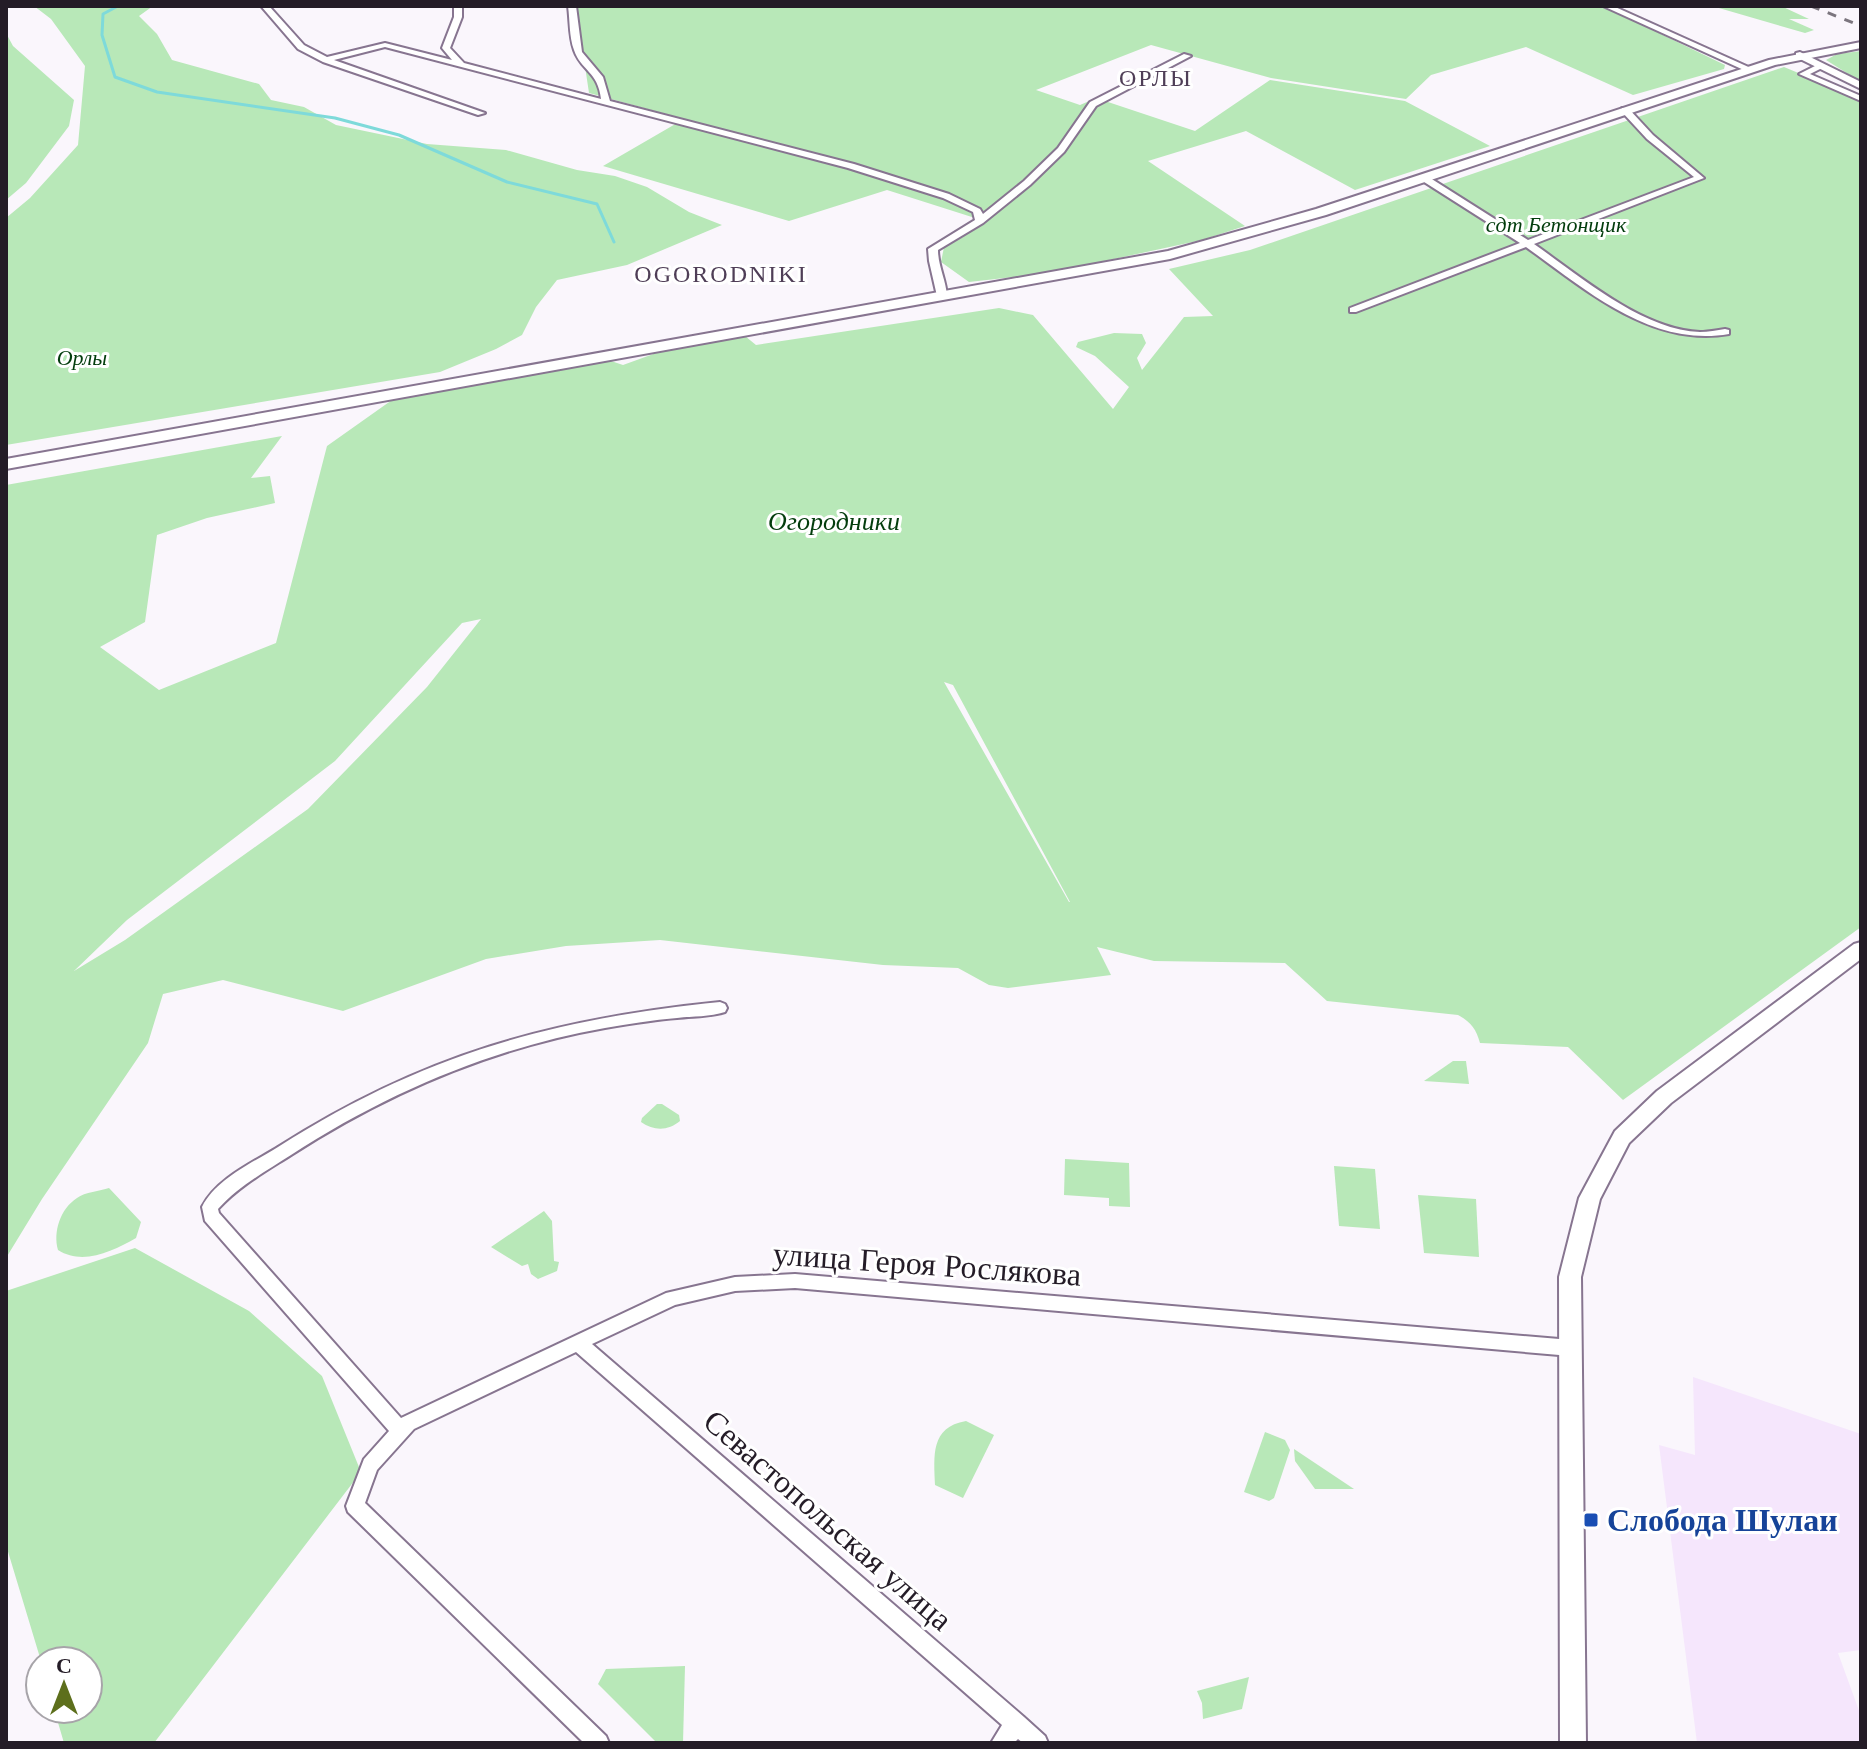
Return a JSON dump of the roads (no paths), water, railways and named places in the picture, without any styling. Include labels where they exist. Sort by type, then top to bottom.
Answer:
[{"type":"main road","points":[[6,464],[1170,255],[1279,225],[1749,69],[1800,55],[1861,45]]},
{"type":"street","points":[[265,6],[301,47],[326,60],[481,113]]},
{"type":"street","points":[[458,6],[458,17],[446,48],[461,65]]},
{"type":"street","points":[[572,6],[577,52],[597,71],[605,87],[606,102]]},
{"type":"street","points":[[1607,6],[1749,69]]},
{"type":"street","points":[[326,60],[385,45],[851,166],[965,204],[977,211],[980,221]]},
{"type":"street","points":[[1800,55],[1861,86]]},
{"type":"street","points":[[942,296],[942,279],[932,264],[933,249],[980,221],[1027,183],[1061,150],[1093,104],[1187,56]]},
{"type":"street","points":[[1820,67],[1803,74],[1861,99]]},
{"type":"street","points":[[1353,310],[1700,178],[1650,137],[1625,110]]},
{"type":"street","points":[[1424,178],[1620,308],[1663,327],[1705,337],[1725,332]]},
{"type":"street","points":[[1573,1743],[1570,1277],[1578,1235],[1600,1176],[1622,1137],[1664,1097],[1861,949]]},
{"type":"street","points":[[400,1430],[211,1216],[210,1207],[252,1172],[338,1117],[429,1072],[494,1048],[562,1029],[645,1014],[720,1008]]},
{"type":"street","name":"улица Героя Рослякова","points":[[596,1742],[355,1506],[370,1465],[408,1423],[672,1298],[735,1284],[795,1281],[1571,1348]]},
{"type":"street","name":"Севастопольская улица","points":[[578,1343],[1038,1743]]},
{"type":"street","points":[[1001,1743],[1017,1724]]},
{"type":"waterway","points":[[118,6],[103,14],[102,35],[115,77],[157,92],[335,118],[399,135],[507,182],[597,204],[614,242]]},
{"type":"railway","points":[[1811,6],[1861,26]]},
{"type":"place","name":"Слобода Шулаи","points":[[1591,1520]]},
{"type":"district","name":"ОРЛЫ","points":[[1156,78]]},
{"type":"district","name":"OGORODNIKI","points":[[721,274]]},
{"type":"park label","name":"сдт Бетонщик","points":[[1556,224]]},
{"type":"park label","name":"Орлы","points":[[82,357]]},
{"type":"park label","name":"Огородники","points":[[834,521]]}]
